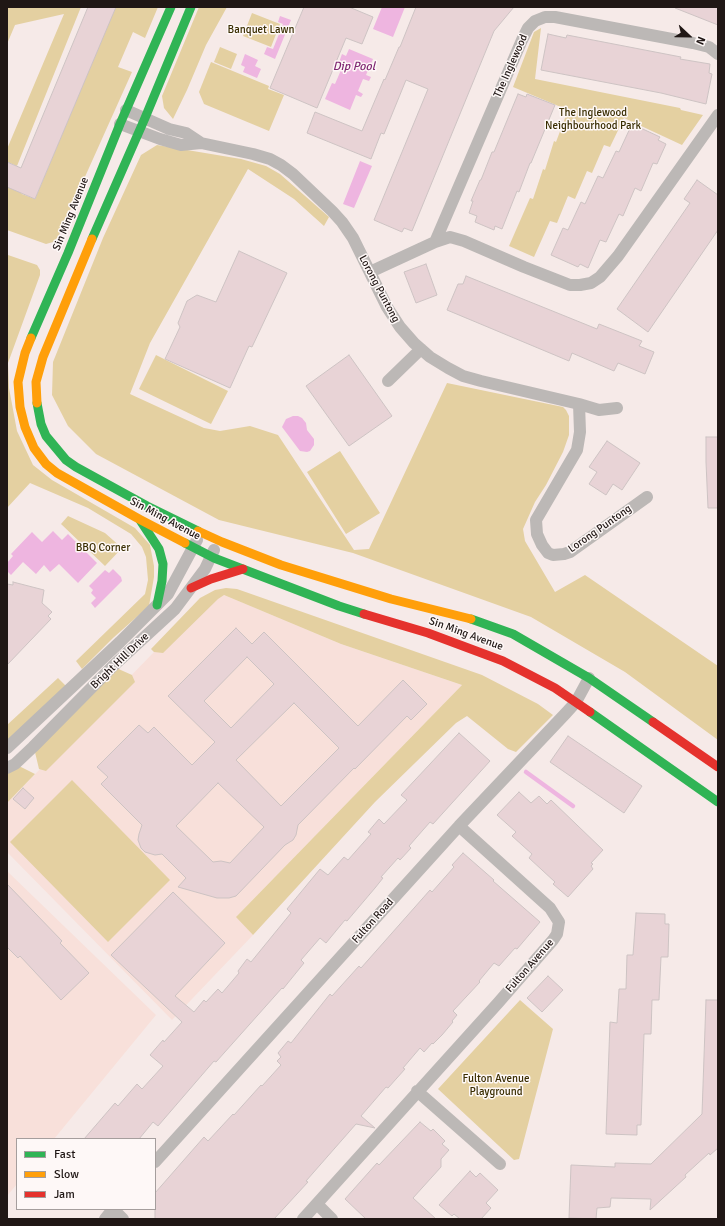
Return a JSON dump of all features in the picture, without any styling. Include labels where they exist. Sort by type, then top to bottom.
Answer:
[{"type":"main road","name":"Sin Ming Avenue","points":[[171,7],[120,124],[68,253],[25,353],[18,382],[20,408],[25,427],[34,448],[46,464],[79,487],[193,548],[339,606],[428,633],[503,661],[555,688],[718,802]]},
{"type":"main road","name":"Sin Ming Avenue","points":[[191,7],[145,118],[80,266],[43,357],[36,382],[37,405],[41,424],[46,436],[66,460],[146,506],[218,540],[281,565],[391,599],[478,621],[498,628],[540,649],[590,678],[718,767]]},
{"type":"main road","points":[[139,519],[158,549],[163,564],[158,605]]},
{"type":"main road","points":[[191,588],[211,579],[243,569]]},
{"type":"street","name":"The Inglewood","points":[[435,242],[522,40],[528,28],[535,21],[545,17],[555,17],[693,43],[709,48],[718,54]]},
{"type":"street","name":"Lorong Puntong","points":[[126,110],[169,129],[186,133],[201,143]]},
{"type":"street","points":[[370,272],[435,242],[450,237],[457,238],[570,285],[590,283],[600,277],[618,256],[718,115]]},
{"type":"street","name":"Lorong Puntong","points":[[120,124],[139,132],[181,145],[201,143],[270,159],[287,170],[342,222],[353,238],[387,307],[400,328],[421,349],[436,361],[464,376],[481,381],[599,410],[617,408]]},
{"type":"street","points":[[388,381],[421,349]]},
{"type":"street","name":"Lorong Puntong","points":[[579,404],[580,432],[577,450],[536,520],[537,534],[542,545],[548,553],[564,554],[570,552],[647,497]]},
{"type":"street","name":"Bright Hill Drive","points":[[7,748],[168,594],[201,532]]},
{"type":"street","name":"Bright Hill Drive","points":[[7,768],[15,764],[33,747],[113,666],[175,608],[204,569],[218,540]]},
{"type":"street","name":"Fulton Road","points":[[156,1161],[459,826],[576,702],[590,678]]},
{"type":"street","name":"Fulton Avenue","points":[[303,1219],[557,934],[559,926],[558,919],[550,908],[459,826]]},
{"type":"street","points":[[417,1091],[500,1164]]},
{"type":"street","points":[[317,1204],[332,1219]]},
{"type":"street","points":[[104,1219],[112,1210]]},
{"type":"street","points":[[114,1210],[123,1219]]},
{"type":"shaded area","points":[[217,592],[341,644],[462,685],[237,916],[253,935],[172,1020],[7,852],[7,803],[154,652]]},
{"type":"shaded area","points":[[7,871],[156,1015],[55,1138],[16,1138],[16,1185],[7,1196]]},
{"type":"green space","points":[[7,7],[81,7],[17,166],[7,162],[7,149],[64,14],[15,25],[7,44]]},
{"type":"green space","points":[[115,7],[158,7],[145,38],[133,32],[118,67],[132,72],[58,237],[53,242],[46,244],[7,230],[7,173],[22,194],[35,199]]},
{"type":"green space","points":[[199,7],[227,7],[206,45],[173,119],[164,108],[162,96]]},
{"type":"green space","name":"Banquet Lawn","points":[[252,13],[280,24],[271,47],[243,36]]},
{"type":"green space","name":"The Inglewood Neighbourhood Park","points":[[541,28],[535,79],[680,108],[681,110],[703,115],[682,145],[624,118],[610,147],[604,145],[592,173],[587,171],[575,199],[568,196],[557,223],[550,221],[534,257],[509,246],[530,198],[533,199],[543,169],[545,170],[554,141],[556,142],[568,110],[513,87],[534,32]]},
{"type":"green space","points":[[220,47],[237,54],[231,69],[214,62]]},
{"type":"green space","points":[[211,62],[269,86],[268,89],[284,95],[269,131],[204,104],[199,92]]},
{"type":"green space","points":[[157,145],[241,159],[266,166],[280,174],[329,217],[324,226],[294,199],[248,169],[150,343],[130,394],[204,428],[220,431],[250,426],[278,435],[354,550],[369,549],[447,383],[563,407],[569,416],[569,435],[563,452],[546,485],[535,502],[523,529],[525,541],[555,592],[585,575],[718,666],[718,740],[625,672],[531,617],[353,553],[219,520],[96,454],[68,426],[52,395],[53,362],[103,238],[141,155]]},
{"type":"green space","points":[[8,255],[37,265],[40,270],[40,275],[8,363],[9,388],[17,431],[33,465],[52,480],[135,528],[150,545],[154,566],[154,577],[149,606],[113,638],[82,669],[76,661],[145,594],[148,580],[146,557],[142,547],[131,534],[88,508],[30,483],[7,508]]},
{"type":"green space","points":[[156,355],[228,391],[211,424],[139,389]]},
{"type":"green space","points":[[340,451],[380,513],[346,534],[307,472]]},
{"type":"green space","name":"BBQ Corner","points":[[68,516],[105,533],[122,548],[105,566],[61,524]]},
{"type":"green space","points":[[226,588],[237,589],[482,675],[538,704],[553,715],[516,752],[508,749],[467,716],[456,723],[375,802],[253,935],[236,917],[462,685],[341,644],[224,595],[218,599],[163,653],[154,652],[151,649],[200,598],[215,590]]},
{"type":"green space","points":[[114,667],[132,675],[135,682],[46,771],[39,769],[34,748]]},
{"type":"green space","points":[[58,678],[69,689],[7,748],[7,725]]},
{"type":"green space","points":[[15,764],[35,774],[7,803],[7,768]]},
{"type":"green space","points":[[72,780],[170,880],[108,942],[10,842]]},
{"type":"green space","name":"Fulton Avenue Playground","points":[[520,1000],[553,1029],[519,1159],[514,1160],[438,1089]]},
{"type":"water","points":[[382,7],[405,7],[393,37],[373,29]]},
{"type":"water","points":[[280,16],[291,20],[275,59],[264,54],[267,47],[273,49],[283,24],[278,22]]},
{"type":"water","name":"Dip Pool","points":[[349,49],[373,59],[366,75],[371,77],[369,81],[363,79],[358,91],[363,94],[361,97],[356,95],[350,110],[325,99],[332,83],[335,84],[341,70],[337,68],[342,54],[346,56]]},
{"type":"water","points":[[245,54],[258,60],[255,66],[261,69],[257,78],[243,72],[245,67],[241,65]]},
{"type":"water","points":[[360,161],[372,166],[354,208],[343,204]]},
{"type":"water","points":[[293,416],[302,418],[306,423],[307,430],[314,439],[314,445],[310,451],[300,451],[282,427],[286,419]]},
{"type":"water","points":[[53,531],[62,540],[68,534],[97,563],[78,583],[59,564],[50,572],[44,565],[36,574],[23,562],[11,575],[7,571],[7,563],[13,556],[11,554],[32,532],[42,542]]},
{"type":"water","points":[[113,569],[121,577],[122,581],[95,608],[91,603],[96,598],[91,593],[93,590],[89,586],[105,570],[109,573]]},
{"type":"building","points":[[88,7],[116,7],[35,199],[7,187],[7,162],[21,168]]},
{"type":"building","points":[[304,7],[349,7],[373,17],[362,44],[346,38],[317,108],[270,88]]},
{"type":"building","points":[[416,7],[514,7],[494,31],[412,231],[404,228],[402,232],[374,220],[428,89],[406,80],[384,134],[381,133],[371,159],[307,133],[315,112],[362,131],[384,79],[385,80],[400,47]]},
{"type":"building","points":[[718,7],[718,25],[675,8]]},
{"type":"building","points":[[548,34],[566,38],[567,35],[710,64],[709,73],[712,74],[706,104],[661,93],[541,70]]},
{"type":"building","points":[[518,94],[526,97],[527,94],[555,105],[502,229],[495,226],[494,230],[475,222],[477,216],[469,213],[473,201],[471,201],[492,152],[494,152]]},
{"type":"building","points":[[632,124],[660,137],[658,140],[666,144],[657,164],[653,163],[641,191],[635,188],[623,216],[619,214],[606,242],[600,240],[588,268],[580,264],[578,267],[551,255],[563,228],[568,230],[581,202],[585,204],[598,176],[603,178],[616,151],[619,152]]},
{"type":"building","points":[[697,180],[718,195],[718,230],[648,332],[617,309],[690,203],[684,199]]},
{"type":"building","points":[[239,251],[287,273],[252,347],[249,346],[230,388],[165,359],[180,327],[178,323],[187,301],[197,295],[216,302]]},
{"type":"building","points":[[426,264],[437,295],[416,303],[404,272]]},
{"type":"building","points":[[466,276],[597,329],[599,324],[642,341],[639,346],[654,352],[645,374],[618,363],[614,371],[572,353],[569,361],[447,310],[458,284],[463,284]]},
{"type":"building","points":[[349,355],[392,416],[349,446],[306,386]]},
{"type":"building","points":[[706,437],[718,437],[718,508],[708,508]]},
{"type":"building","points":[[607,441],[640,463],[622,490],[613,484],[606,495],[589,484],[597,472],[589,467]]},
{"type":"building","points":[[13,582],[44,590],[42,603],[52,612],[48,616],[51,619],[7,665],[7,584],[13,585]]},
{"type":"building","points":[[236,628],[252,644],[264,632],[358,726],[403,680],[427,704],[411,720],[407,716],[355,769],[354,768],[298,825],[296,835],[293,840],[285,845],[236,896],[229,898],[217,898],[178,887],[186,878],[162,854],[155,855],[145,852],[141,848],[138,840],[142,825],[101,784],[108,777],[97,767],[139,725],[148,733],[154,727],[192,765],[215,742],[168,696]],"holes":[[[247,657],[274,684],[231,728],[204,701]],[[294,703],[339,748],[281,806],[236,760]],[[218,783],[264,827],[230,863],[221,861],[213,862],[176,826]]]},
{"type":"building","points":[[459,733],[490,761],[433,824],[430,822],[409,846],[411,848],[400,860],[398,858],[381,877],[383,878],[375,888],[326,943],[320,938],[301,960],[304,963],[283,989],[282,988],[216,1062],[214,1061],[158,1126],[153,1122],[140,1138],[85,1138],[115,1103],[118,1106],[137,1084],[142,1089],[163,1066],[150,1055],[182,1022],[111,955],[173,892],[225,943],[175,996],[194,1012],[204,1000],[206,1002],[218,989],[222,993],[239,973],[238,971],[247,959],[251,962],[291,913],[287,909],[320,869],[328,875],[344,857],[348,860],[371,834],[368,832],[379,819],[384,824],[407,800],[401,795]]},
{"type":"building","points":[[568,736],[642,786],[624,813],[550,762]]},
{"type":"building","points":[[23,788],[34,798],[25,809],[13,799]]},
{"type":"building","points":[[519,792],[531,803],[539,796],[547,804],[551,800],[603,850],[591,863],[593,864],[591,866],[593,869],[568,897],[553,884],[555,882],[529,858],[532,854],[512,836],[516,832],[497,815]]},
{"type":"building","points":[[463,853],[540,922],[517,949],[515,948],[499,966],[494,963],[479,981],[480,982],[453,1011],[457,1015],[442,1035],[424,1052],[420,1048],[403,1068],[405,1069],[388,1088],[386,1087],[361,1116],[375,1128],[356,1124],[306,1181],[308,1182],[274,1219],[155,1219],[156,1192],[204,1137],[208,1141],[261,1085],[262,1086],[281,1065],[277,1061],[281,1057],[278,1053],[288,1041],[291,1043],[330,994],[332,996],[359,966],[361,968],[430,890],[432,892],[454,867],[452,865]]},
{"type":"building","points":[[7,884],[62,941],[60,943],[89,973],[61,1000],[20,956],[18,958],[7,947]]},
{"type":"building","points":[[636,913],[665,914],[665,924],[669,924],[668,957],[661,957],[659,1000],[652,1000],[651,1034],[644,1034],[641,1125],[637,1125],[637,1135],[606,1134],[610,1022],[617,1023],[619,989],[626,989],[627,955],[633,955]]},
{"type":"building","points":[[548,976],[563,990],[542,1012],[527,998]]},
{"type":"building","points":[[706,1000],[718,1000],[718,1148],[710,1155],[709,1153],[685,1175],[686,1177],[650,1210],[651,1199],[611,1198],[610,1207],[597,1208],[596,1219],[569,1218],[571,1165],[615,1167],[615,1163],[651,1164],[702,1114]]},
{"type":"building","points":[[420,1122],[431,1131],[433,1129],[445,1141],[442,1144],[449,1150],[441,1159],[441,1167],[413,1198],[436,1219],[366,1219],[345,1199],[377,1163],[379,1165]]},
{"type":"building","points":[[470,1171],[476,1177],[480,1173],[498,1190],[486,1203],[491,1208],[481,1219],[460,1219],[454,1214],[452,1216],[439,1205]]},
{"type":"waterway","points":[[526,772],[573,806]]},
{"type":"traffic: fast","points":[[31,338],[68,253],[120,124],[171,7]]},
{"type":"traffic: fast","points":[[92,239],[145,118],[191,7]]},
{"type":"traffic: fast","points":[[37,403],[41,424],[46,436],[66,460],[147,506],[198,531]]},
{"type":"traffic: fast","points":[[140,520],[159,549],[163,564],[162,581],[157,605]]},
{"type":"traffic: fast","points":[[185,543],[214,558],[339,606],[364,614]]},
{"type":"traffic: fast","points":[[471,619],[513,634],[589,678],[653,722]]},
{"type":"traffic: fast","points":[[590,712],[718,802]]},
{"type":"traffic: slow","points":[[37,403],[36,382],[43,357],[92,239]]},
{"type":"traffic: slow","points":[[31,338],[25,353],[18,382],[20,407],[25,427],[34,448],[46,464],[57,473],[185,543]]},
{"type":"traffic: slow","points":[[198,531],[281,565],[391,599],[471,619]]},
{"type":"traffic: jam","points":[[191,588],[211,579],[243,569]]},
{"type":"traffic: jam","points":[[364,614],[428,633],[503,661],[555,688],[590,712]]},
{"type":"traffic: jam","points":[[653,722],[718,767]]}]
